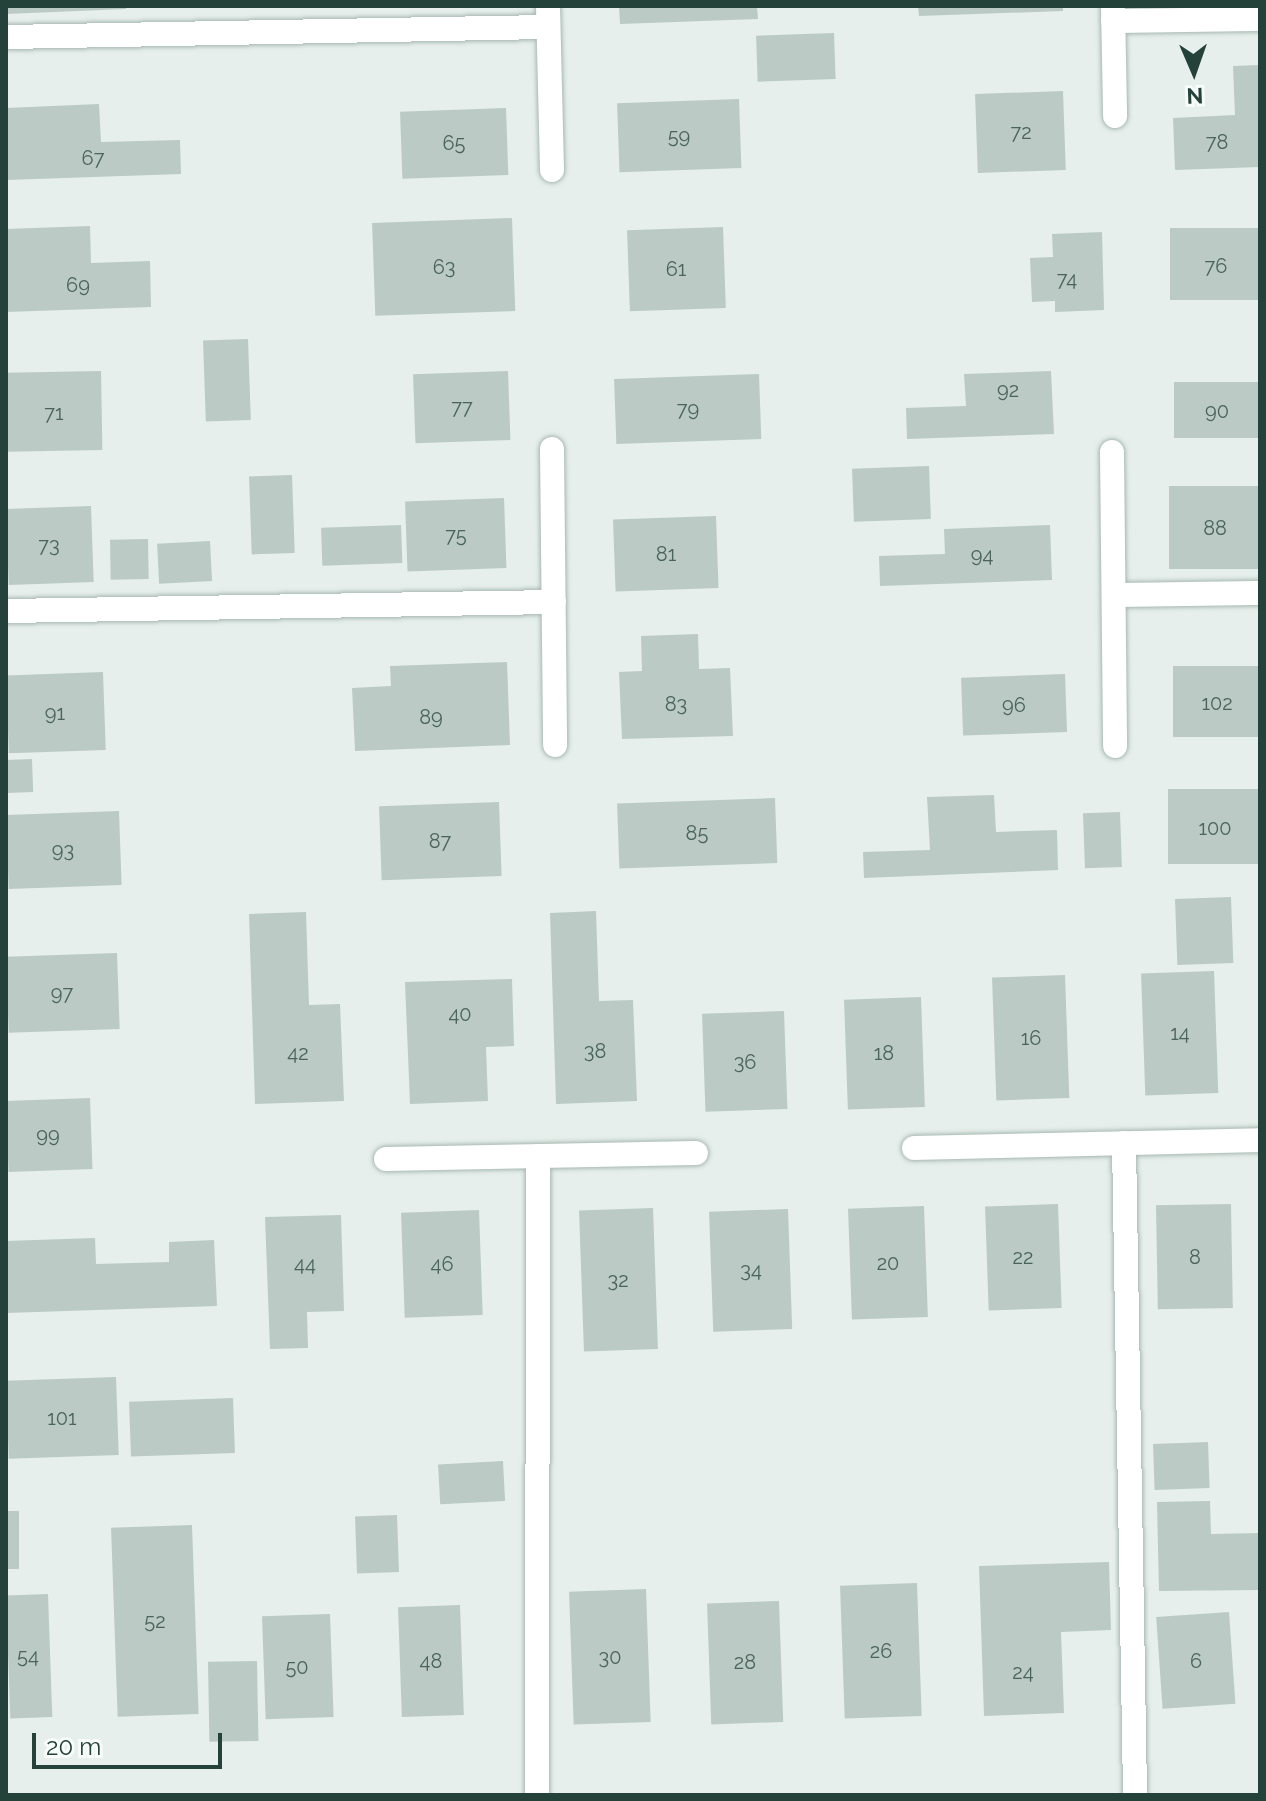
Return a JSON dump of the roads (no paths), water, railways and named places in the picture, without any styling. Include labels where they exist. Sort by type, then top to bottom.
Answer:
[{"type":"lane","points":[[1115,116],[1113,14],[1260,19]]},
{"type":"lane","points":[[6,37],[548,17],[552,170]]},
{"type":"lane","points":[[552,449],[555,745]]},
{"type":"lane","points":[[1112,452],[1115,746]]},
{"type":"lane","points":[[1114,595],[1260,593]]},
{"type":"lane","points":[[6,611],[554,602]]},
{"type":"lane","points":[[914,1148],[1260,1140]]},
{"type":"lane","points":[[1124,1143],[1135,1795]]},
{"type":"lane","points":[[386,1159],[696,1153]]},
{"type":"lane","points":[[537,1795],[538,1156]]}]
